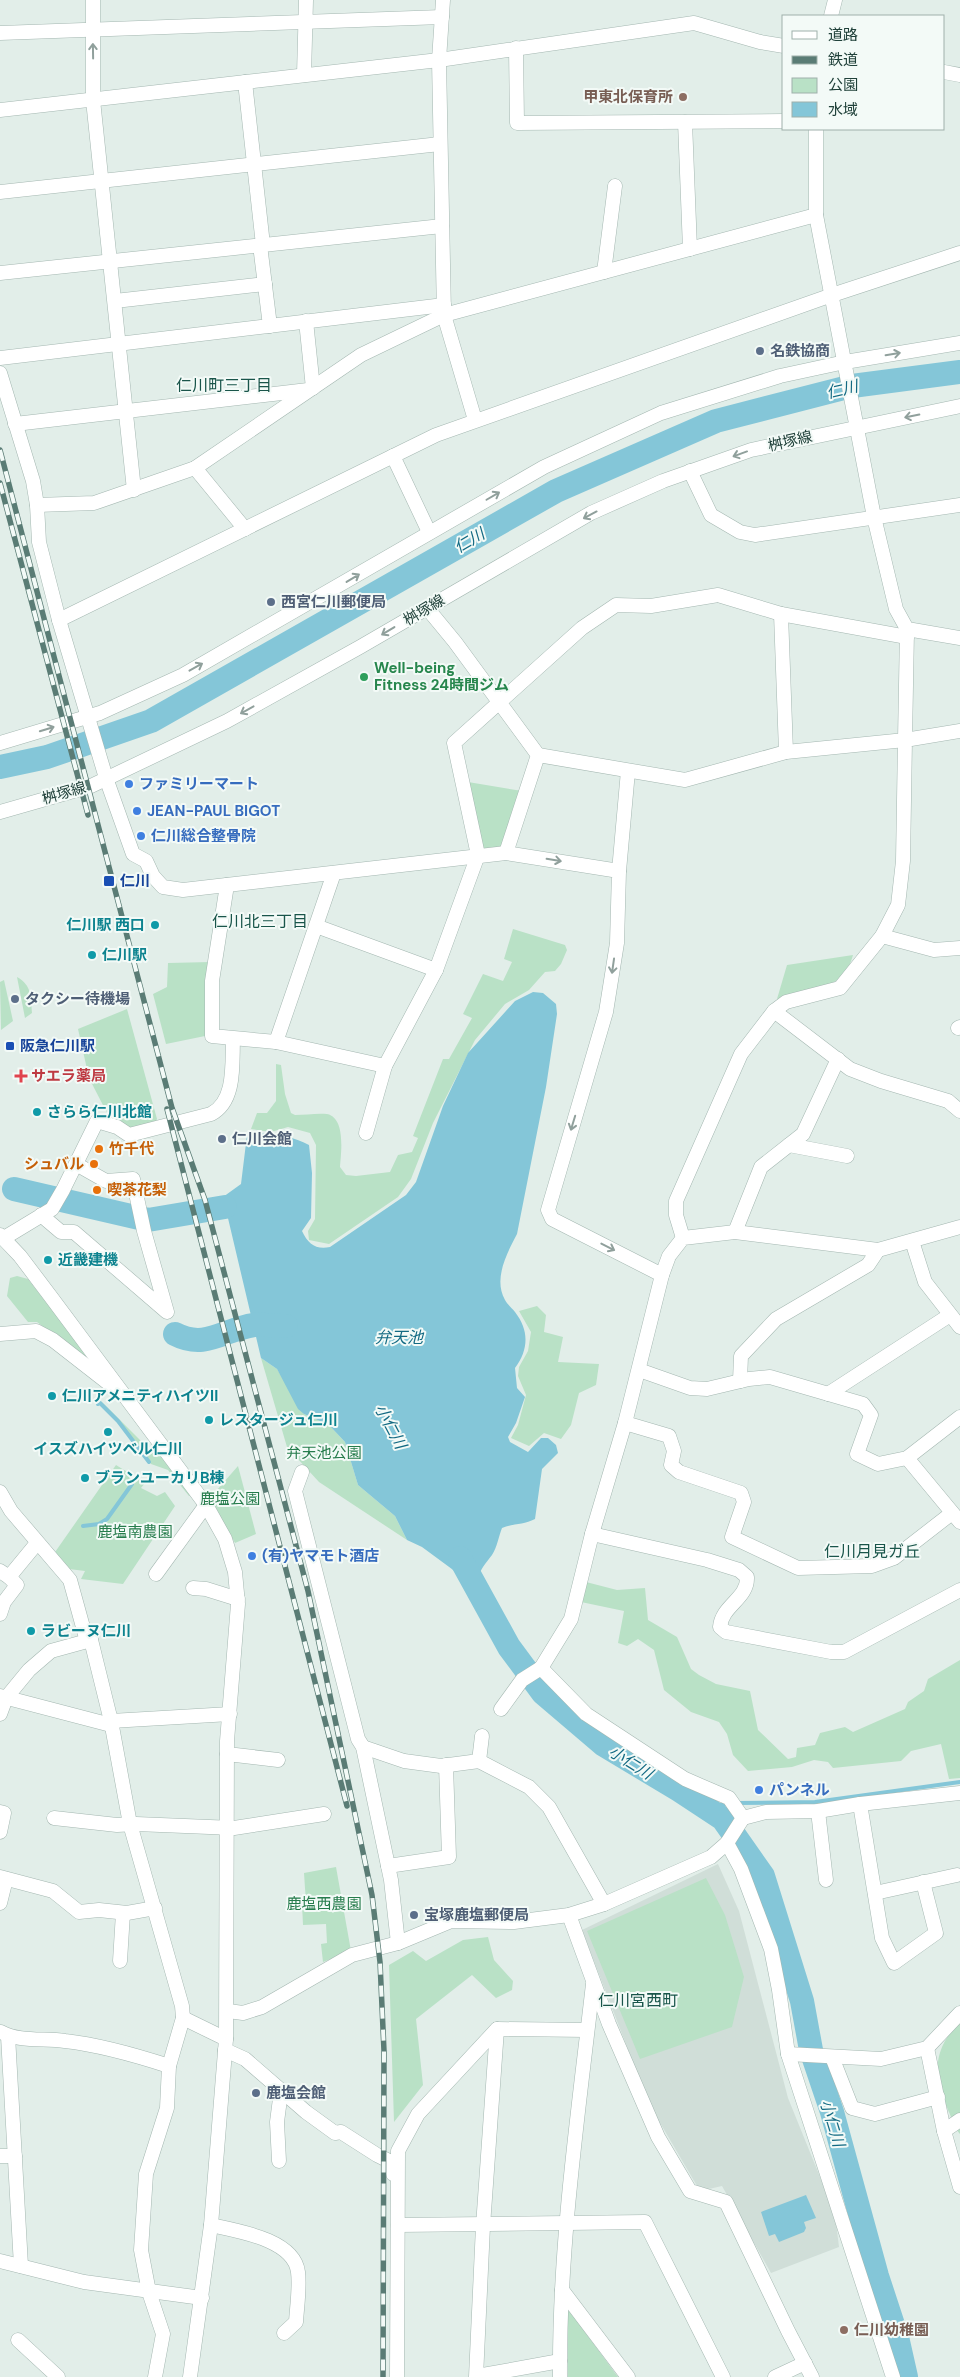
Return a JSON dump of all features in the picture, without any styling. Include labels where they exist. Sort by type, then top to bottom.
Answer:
[{"type":"street","points":[[93,0],[94,100],[134,490]]},
{"type":"street","points":[[304,75],[306,0]]},
{"type":"street","points":[[443,0],[439,60],[444,310],[476,420]]},
{"type":"street","points":[[831,15],[835,0]]},
{"type":"street","points":[[0,33],[442,17]]},
{"type":"street","points":[[0,110],[439,60],[694,23],[760,42],[782,46]]},
{"type":"street","points":[[516,48],[517,123],[782,121]]},
{"type":"street","points":[[945,72],[960,75]]},
{"type":"street","points":[[246,82],[270,326]]},
{"type":"street","points":[[685,122],[690,249]]},
{"type":"street","points":[[683,1238],[676,1216],[676,1201],[741,1054],[774,1010],[786,1002],[840,988],[882,936],[898,905],[904,842],[907,633],[896,609],[874,517],[816,216],[816,130]]},
{"type":"street","points":[[0,192],[440,144]]},
{"type":"street","points":[[604,272],[616,186]]},
{"type":"street","points":[[0,358],[306,321],[444,310],[604,272],[816,216]]},
{"type":"street","points":[[0,273],[442,226]]},
{"type":"street","points":[[59,620],[436,435],[832,295],[960,253]]},
{"type":"street","points":[[115,301],[265,284]]},
{"type":"street","points":[[37,504],[94,503],[195,468],[361,356],[444,310]]},
{"type":"street","points":[[306,321],[312,389]]},
{"type":"street","points":[[0,743],[88,719],[182,675],[306,606],[429,532],[544,467],[661,413],[780,376],[845,362],[960,343]]},
{"type":"street","points":[[0,373],[33,481],[37,504],[39,542],[59,620],[105,776],[132,854],[146,861],[153,876],[163,887],[183,890],[506,853],[619,871]]},
{"type":"street","points":[[15,424],[312,389]]},
{"type":"street","name":"桝塚線","points":[[0,812],[81,790],[105,776],[227,721],[591,513],[690,471],[751,450],[856,426],[960,406]]},
{"type":"street","points":[[393,456],[429,532]]},
{"type":"street","points":[[195,468],[245,529]]},
{"type":"street","points":[[690,471],[711,515],[740,532],[755,535],[960,505]]},
{"type":"street","points":[[366,1133],[385,1066],[436,970],[478,855],[454,743],[582,628],[616,605],[651,606],[718,595],[781,614],[907,633],[960,638]]},
{"type":"street","points":[[427,608],[538,754],[685,780],[786,752],[905,740],[960,731]]},
{"type":"street","points":[[781,614],[786,752]]},
{"type":"street","points":[[506,853],[538,754]]},
{"type":"street","points":[[628,771],[619,871],[617,943],[606,1012],[548,1210],[552,1219],[662,1275]]},
{"type":"street","points":[[276,1042],[334,873]]},
{"type":"street","points":[[227,885],[212,981],[212,1036],[276,1042],[385,1066]]},
{"type":"street","points":[[316,926],[436,970]]},
{"type":"street","points":[[882,936],[934,950],[960,948]]},
{"type":"street","points":[[774,1010],[850,1069],[881,1081],[948,1101],[960,1111]]},
{"type":"street","points":[[190,2377],[211,2225],[228,2011],[227,1754],[238,1599],[235,1572],[225,1539],[206,1505],[51,1297],[2,1237],[47,1212],[63,1190],[97,1121],[117,1127],[128,1135],[212,1114],[220,1109],[225,1102],[230,1082],[234,1039]]},
{"type":"street","points":[[735,1232],[761,1167],[803,1134],[838,1059]]},
{"type":"street","points":[[789,1145],[847,1156]]},
{"type":"street","points":[[47,1212],[61,1232],[74,1232],[168,1312],[144,1231],[133,1179],[106,1180],[76,1164]]},
{"type":"street","points":[[501,1709],[523,1679],[541,1668],[571,1620],[592,1534],[625,1424],[662,1275],[669,1256],[683,1238],[735,1232],[878,1250],[960,1227]]},
{"type":"street","points":[[912,1241],[925,1282],[960,1327]]},
{"type":"street","points":[[740,1381],[741,1356],[776,1319],[868,1265],[878,1250]]},
{"type":"street","points":[[828,1394],[950,1315]]},
{"type":"street","points":[[0,1334],[36,1331],[53,1340],[122,1394]]},
{"type":"street","points":[[639,1370],[690,1388],[707,1388],[770,1377],[863,1404],[871,1414],[857,1454],[878,1464],[907,1458],[960,1418]]},
{"type":"street","points":[[625,1424],[669,1436],[674,1451],[671,1465],[679,1472],[741,1493],[744,1502],[732,1537],[798,1568],[872,1566],[894,1558],[956,1517],[907,1458]]},
{"type":"street","points":[[302,1472],[295,1491],[358,1739],[363,1747],[388,1866],[398,1944]]},
{"type":"street","points":[[0,1492],[11,1511],[70,1580],[86,1638],[91,1640],[111,1723],[130,1824],[178,1991],[183,2018],[169,2066],[168,2108],[146,2174],[142,2250],[149,2292],[163,2334],[155,2377]]},
{"type":"street","points":[[156,1574],[206,1505]]},
{"type":"street","points":[[592,1534],[707,1560],[738,1570],[747,1577],[748,1585],[744,1593],[728,1608],[720,1619],[720,1627],[726,1632],[831,1652],[844,1652],[960,1590]]},
{"type":"street","points":[[0,1614],[4,1602],[17,1585],[4,1574],[37,1543]]},
{"type":"street","points":[[193,1588],[206,1588],[238,1599]]},
{"type":"street","points":[[0,1714],[3,1697],[51,1650],[91,1640]]},
{"type":"street","points":[[541,1668],[586,1714],[685,1779],[729,1798],[740,1818]]},
{"type":"street","points":[[3,1697],[111,1723],[230,1714]]},
{"type":"street","points":[[479,1762],[482,1736]]},
{"type":"street","points":[[363,1747],[404,1762],[446,1765],[479,1762],[529,1787],[549,1807],[604,1904]]},
{"type":"street","points":[[227,1754],[278,1760]]},
{"type":"street","points":[[388,1866],[449,1857],[446,1765]]},
{"type":"street","points":[[228,2011],[243,2013],[262,2007],[352,1955],[398,1944],[452,1921],[514,1922],[569,1915],[604,1904],[711,1857],[728,1841],[740,1818],[766,1812],[818,1811],[860,1804],[959,1796]]},
{"type":"street","points":[[860,1804],[882,1938],[894,1963],[936,1934],[923,1882]]},
{"type":"street","points":[[818,1811],[826,1880]]},
{"type":"street","points":[[0,1812],[4,1813],[0,1832]]},
{"type":"street","points":[[54,1818],[117,1825],[226,1828],[324,1814]]},
{"type":"street","points":[[728,1841],[742,1869],[771,1949],[793,2054],[893,2377]]},
{"type":"street","points":[[875,1894],[957,1875]]},
{"type":"street","points":[[0,1903],[3,1878],[53,1891],[78,1912],[99,1910],[123,1913],[155,1908]]},
{"type":"street","points":[[120,1961],[123,1913]]},
{"type":"street","points":[[569,1915],[609,2024],[658,2136],[690,2191],[726,2202],[812,2377]]},
{"type":"street","points":[[560,2377],[562,2290],[570,2182],[593,1981]]},
{"type":"street","points":[[793,2054],[881,2059],[927,2048],[960,2013]]},
{"type":"street","points":[[183,2018],[245,2059],[281,2091],[335,2133],[341,2132],[393,2163],[393,2174],[398,2174]]},
{"type":"street","points":[[398,2377],[398,2152],[418,2114],[497,2029],[588,2030]]},
{"type":"street","points":[[497,2029],[483,2226],[476,2376],[560,2362]]},
{"type":"street","points":[[22,2266],[15,2156],[6,2112],[4,2034],[65,2040],[109,2048],[169,2066]]},
{"type":"street","points":[[927,2048],[944,2131],[960,2187]]},
{"type":"street","points":[[826,2057],[852,2108],[875,2114],[938,2097]]},
{"type":"street","points":[[279,2161],[278,2122],[281,2091]]},
{"type":"street","points":[[944,2131],[960,2120]]},
{"type":"street","points":[[0,2156],[15,2156]]},
{"type":"street","points":[[398,2225],[483,2226],[567,2222],[645,2222],[723,2377]]},
{"type":"street","points":[[211,2225],[258,2236],[290,2253],[298,2271],[296,2322],[284,2333]]},
{"type":"street","points":[[0,2261],[84,2282],[202,2298]]},
{"type":"street","points":[[562,2290],[628,2377]]},
{"type":"street","points":[[18,2340],[58,2377]]},
{"type":"street","points":[[775,2377],[805,2363]]},
{"type":"shaded area","points":[[718,1864],[739,1911],[788,2098],[835,2214],[839,2247],[771,2273],[722,2186],[700,2191],[649,2104],[582,1930]]},
{"type":"green space","points":[[468,782],[522,791],[502,850],[480,848]]},
{"type":"green space","points":[[513,929],[565,945],[567,950],[561,964],[555,971],[545,972],[529,990],[505,1004],[475,1040],[433,1123],[411,1179],[398,1197],[329,1244],[309,1240],[308,1231],[315,1219],[316,1145],[310,1133],[288,1127],[271,1132],[251,1129],[257,1113],[267,1113],[276,1101],[276,1064],[281,1065],[285,1094],[291,1113],[295,1115],[327,1114],[337,1122],[341,1137],[340,1167],[346,1175],[356,1176],[390,1172],[398,1155],[412,1152],[418,1138],[413,1136],[443,1059],[449,1059],[472,1018],[463,1014],[483,974],[503,981],[512,962],[504,959]]},
{"type":"green space","points":[[853,955],[842,976],[833,983],[812,991],[777,999],[787,965]]},
{"type":"green space","points":[[211,962],[205,1036],[166,1044],[153,994],[167,987],[168,963]]},
{"type":"green space","points":[[17,977],[26,984],[31,997],[32,1013],[25,1018]]},
{"type":"green space","points":[[4,980],[13,1021],[1,1030],[0,982]]},
{"type":"green space","points":[[127,1009],[157,1119],[155,1123],[135,1131],[106,1111],[89,1078],[78,1029]]},
{"type":"green space","points":[[17,1276],[28,1279],[87,1355],[85,1358],[37,1322],[28,1322],[7,1296],[10,1278]]},
{"type":"green space","points":[[537,1306],[546,1315],[544,1332],[563,1337],[558,1362],[599,1364],[596,1385],[579,1393],[571,1425],[561,1439],[544,1433],[529,1446],[511,1438],[518,1425],[526,1395],[518,1376],[519,1367],[528,1351],[531,1332],[519,1311]]},
{"type":"green space","name":"弁天池公園","points":[[261,1358],[277,1369],[304,1414],[329,1425],[345,1442],[358,1485],[395,1516],[407,1540],[319,1482],[287,1447]]},
{"type":"green space","points":[[100,1400],[155,1455],[160,1453],[191,1495],[189,1496],[168,1470],[151,1464],[118,1420]]},
{"type":"green space","name":"鹿塩南農園","points":[[116,1465],[145,1483],[141,1488],[157,1496],[165,1492],[175,1506],[123,1584],[81,1579],[85,1571],[69,1569],[53,1555]]},
{"type":"green space","name":"鹿塩公園","points":[[238,1466],[256,1534],[235,1543],[210,1498]]},
{"type":"green space","points":[[586,1582],[617,1590],[645,1588],[648,1620],[677,1637],[691,1669],[699,1675],[716,1684],[750,1691],[758,1730],[788,1759],[796,1757],[797,1748],[815,1745],[820,1733],[845,1727],[853,1732],[905,1709],[908,1702],[924,1691],[928,1679],[960,1660],[960,1778],[949,1779],[941,1744],[911,1751],[901,1761],[833,1768],[828,1762],[814,1760],[792,1767],[748,1771],[733,1755],[727,1734],[719,1722],[691,1712],[664,1690],[654,1650],[638,1639],[627,1646],[618,1643],[624,1611],[581,1602]]},
{"type":"green space","name":"鹿塩西農園","points":[[336,1867],[351,1951],[323,1962],[321,1944],[327,1943],[326,1924],[303,1925],[302,1904],[306,1903],[304,1873]]},
{"type":"green space","points":[[706,1878],[725,1915],[744,1977],[732,2027],[640,2059],[587,1931]]},
{"type":"green space","points":[[488,1937],[494,1960],[513,1981],[512,1990],[496,1998],[472,1975],[416,2019],[423,2085],[394,2122],[389,1965],[413,1951],[426,1961],[463,1940]]},
{"type":"green space","points":[[960,2021],[960,2134],[943,2097],[938,2074],[938,2063],[944,2042]]},
{"type":"green space","points":[[568,2309],[618,2377],[568,2377]]},
{"type":"water","name":"弁天池","points":[[533,992],[543,993],[556,1004],[557,1014],[546,1087],[517,1234],[506,1258],[501,1275],[500,1284],[502,1292],[506,1302],[520,1319],[526,1340],[523,1354],[515,1368],[517,1388],[525,1397],[516,1423],[508,1437],[510,1442],[528,1452],[541,1438],[548,1438],[556,1445],[558,1453],[542,1469],[535,1519],[502,1528],[494,1552],[481,1571],[478,1583],[470,1588],[460,1575],[422,1547],[407,1540],[395,1516],[358,1485],[345,1442],[329,1425],[304,1414],[298,1409],[277,1369],[261,1358],[223,1197],[241,1184],[247,1135],[270,1134],[287,1137],[309,1145],[312,1173],[311,1218],[302,1231],[313,1245],[321,1248],[330,1247],[406,1195],[416,1182],[443,1106],[468,1053],[515,1001]]},
{"type":"water","points":[[806,2195],[816,2218],[804,2222],[806,2228],[804,2232],[779,2242],[775,2234],[769,2236],[761,2212]]},
{"type":"waterway","name":"仁川","points":[[0,767],[47,757],[151,721],[556,491],[716,421],[852,386],[960,372]]},
{"type":"waterway","points":[[14,1189],[148,1220],[225,1207]]},
{"type":"waterway","name":"小仁川","points":[[175,1334],[196,1340],[215,1337],[254,1325],[286,1326]]},
{"type":"waterway","points":[[98,1404],[100,1403],[118,1421],[149,1462]]},
{"type":"waterway","points":[[83,1526],[99,1524],[107,1519],[132,1484]]},
{"type":"waterway","name":"小仁川","points":[[460,1558],[509,1647],[543,1693],[604,1745],[723,1819],[763,1876],[802,2001],[811,2050],[832,2112],[877,2276],[897,2337],[906,2377]]},
{"type":"waterway","points":[[736,1803],[815,1802],[960,1782]]},
{"type":"waterway","points":[[705,1807],[729,1804]]},
{"type":"railway","points":[[0,450],[172,1108],[205,1200],[308,1591],[372,1895],[380,1962],[384,2051],[383,2377]]},
{"type":"railway","points":[[0,483],[88,815]]},
{"type":"railway","points":[[167,1109],[347,1806]]},
{"type":"place","name":"甲東北保育所","points":[[683,97]]},
{"type":"place","name":"名鉄協商","points":[[760,351]]},
{"type":"place","name":"西宮仁川郵便局","points":[[271,602]]},
{"type":"place","name":"Well-being Fitness 24時間ジム","points":[[364,677]]},
{"type":"place","name":"ファミリーマート","points":[[129,784]]},
{"type":"place","name":"JEAN-PAUL BIGOT","points":[[137,811]]},
{"type":"place","name":"仁川総合整骨院","points":[[141,836]]},
{"type":"place","name":"仁川","points":[[109,881]]},
{"type":"place","name":"仁川駅 西口","points":[[155,925]]},
{"type":"place","name":"仁川駅","points":[[92,955]]},
{"type":"place","name":"タクシー待機場","points":[[15,999]]},
{"type":"place","name":"阪急仁川駅","points":[[10,1046]]},
{"type":"place","name":"サエラ薬局","points":[[21,1076]]},
{"type":"place","name":"さらら仁川北館","points":[[37,1112]]},
{"type":"place","name":"仁川会館","points":[[222,1139]]},
{"type":"place","name":"竹千代","points":[[99,1149]]},
{"type":"place","name":"シュバル","points":[[94,1164]]},
{"type":"place","name":"喫茶花梨","points":[[97,1190]]},
{"type":"place","name":"近畿建機","points":[[48,1260]]},
{"type":"place","name":"仁川アメニティハイツII","points":[[52,1396]]},
{"type":"place","name":"レスタージュ仁川","points":[[209,1420]]},
{"type":"place","name":"イスズハイツベル仁川","points":[[108,1432]]},
{"type":"place","name":"ブランユーカリB棟","points":[[85,1478]]},
{"type":"place","name":"(有)ヤマモト酒店","points":[[252,1556]]},
{"type":"place","name":"ラビーヌ仁川","points":[[31,1631]]},
{"type":"place","name":"パンネル","points":[[759,1790]]},
{"type":"place","name":"宝塚鹿塩郵便局","points":[[414,1915]]},
{"type":"place","name":"鹿塩会館","points":[[256,2093]]},
{"type":"place","name":"仁川幼稚園","points":[[844,2330]]},
{"type":"district","name":"仁川町三丁目","points":[[224,385]]},
{"type":"district","name":"仁川北三丁目","points":[[260,921]]},
{"type":"district","name":"仁川月見ガ丘","points":[[872,1551]]},
{"type":"district","name":"仁川宮西町","points":[[638,2000]]}]
